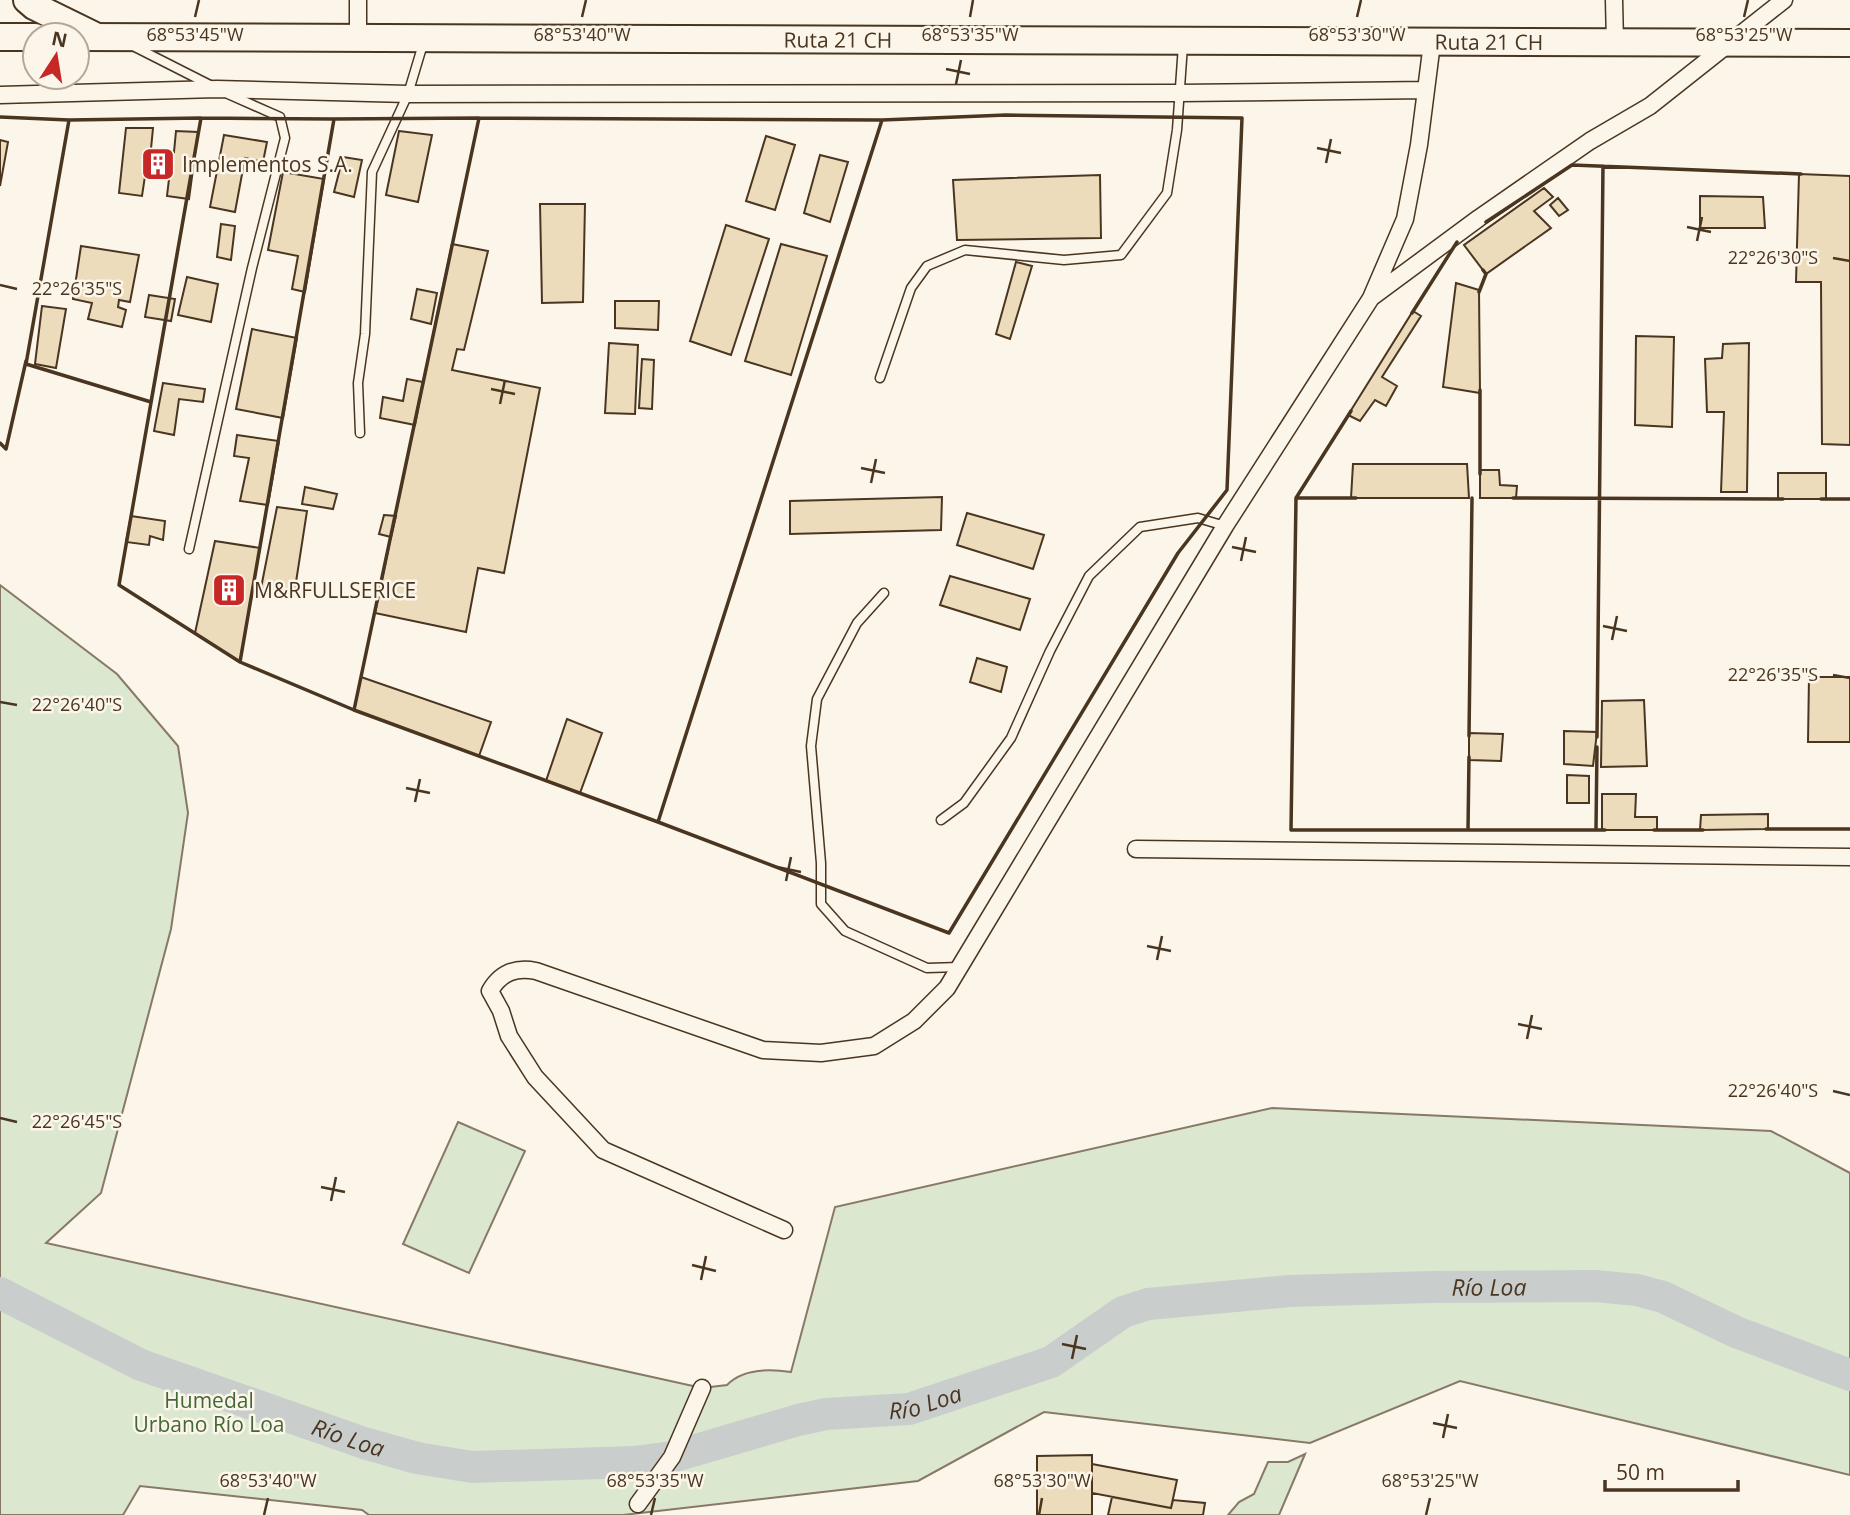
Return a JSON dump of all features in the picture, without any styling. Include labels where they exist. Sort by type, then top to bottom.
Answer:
[{"type":"highway","points":[[27,0],[97,37]]},
{"type":"highway","points":[[0,37],[21,37]]},
{"type":"highway","name":"Ruta 21 CH","points":[[97,37],[1850,43]]},
{"type":"street","points":[[358,0],[358,38]]},
{"type":"street","points":[[1615,0],[1615,43]]},
{"type":"street","points":[[1371,298],[1568,156],[1650,106],[1784,0]]},
{"type":"street","points":[[784,1230],[603,1150],[536,1077],[509,1036],[501,1011],[490,990],[496,980],[521,968],[764,1050],[821,1053],[874,1046],[914,1021],[947,988],[1225,526],[1371,298],[1405,219],[1432,43]]},
{"type":"street","points":[[0,95],[217,89],[408,94],[1426,90]]},
{"type":"street","points":[[1136,849],[1850,857]]},
{"type":"street","points":[[638,1504],[672,1457],[702,1388]]},
{"type":"lane","points":[[97,37],[280,117],[285,138],[252,268],[189,549]]},
{"type":"lane","points":[[360,433],[358,383],[365,334],[372,172],[408,94],[424,39]]},
{"type":"lane","points":[[880,378],[911,288],[927,266],[965,250],[1064,260],[1121,255],[1167,193],[1177,130],[1183,42]]},
{"type":"lane","points":[[941,820],[964,803],[1011,738],[1050,651],[1089,576],[1140,527],[1198,517],[1225,526]]},
{"type":"lane","points":[[884,593],[858,623],[817,699],[811,746],[821,863],[821,904],[845,931],[928,968],[960,967]]},
{"type":"green space","name":"Humedal Urbano Río Loa","points":[[0,585],[117,674],[178,746],[188,813],[171,929],[101,1193],[46,1243],[702,1388],[727,1385],[741,1375],[758,1371],[791,1372],[835,1207],[1272,1108],[1771,1131],[1850,1173],[1850,1475],[1460,1381],[1310,1443],[1044,1412],[918,1481],[623,1515],[369,1515],[362,1510],[140,1486],[123,1515],[0,1515]]},
{"type":"green space","points":[[458,1122],[525,1151],[469,1273],[403,1244]]},
{"type":"green space","points":[[1305,1454],[1279,1515],[1228,1515],[1239,1502],[1254,1494],[1268,1462],[1288,1462]]},
{"type":"building","name":"Implementos S.A.","points":[[126,128],[153,128],[151,149],[174,152],[176,131],[198,132],[189,199],[167,196],[169,179],[145,176],[142,196],[119,193]]},
{"type":"building","points":[[399,131],[432,135],[418,202],[386,195]]},
{"type":"building","points":[[224,135],[267,142],[263,162],[245,158],[235,212],[210,207]]},
{"type":"building","points":[[766,136],[795,145],[775,210],[746,201]]},
{"type":"building","points":[[0,140],[8,142],[0,186]]},
{"type":"building","points":[[820,155],[848,162],[830,222],[804,213]]},
{"type":"building","points":[[343,157],[362,160],[354,197],[334,192]]},
{"type":"building","points":[[283,172],[324,179],[305,292],[292,289],[298,256],[268,250]]},
{"type":"building","points":[[1799,174],[1850,176],[1850,445],[1822,444],[1821,282],[1796,282]]},
{"type":"building","points":[[1100,175],[1101,238],[957,240],[953,180]]},
{"type":"building","points":[[1544,188],[1553,197],[1534,211],[1551,228],[1486,274],[1464,245]]},
{"type":"building","points":[[1700,196],[1763,197],[1765,228],[1700,228]]},
{"type":"building","points":[[1558,198],[1568,210],[1559,216],[1550,205]]},
{"type":"building","points":[[540,204],[585,204],[583,302],[542,303]]},
{"type":"building","points":[[221,224],[235,226],[231,260],[217,257]]},
{"type":"building","points":[[726,225],[769,239],[731,355],[690,341]]},
{"type":"building","points":[[452,244],[488,251],[464,350],[457,349],[452,370],[540,388],[504,573],[478,568],[466,632],[375,613]]},
{"type":"building","points":[[781,244],[827,256],[791,375],[745,361]]},
{"type":"building","points":[[81,246],[139,255],[130,302],[119,300],[118,307],[126,310],[122,327],[88,319],[92,303],[73,299]]},
{"type":"building","points":[[1016,262],[1032,266],[1010,339],[996,334]]},
{"type":"building","points":[[187,277],[218,284],[211,322],[178,315]]},
{"type":"building","points":[[1456,283],[1479,290],[1480,393],[1443,387]]},
{"type":"building","points":[[417,289],[437,293],[431,324],[411,319]]},
{"type":"building","points":[[149,295],[175,299],[171,321],[145,317]]},
{"type":"building","points":[[615,301],[659,301],[658,330],[615,328]]},
{"type":"building","points":[[42,306],[66,309],[56,368],[35,364]]},
{"type":"building","points":[[1413,311],[1421,316],[1382,377],[1397,386],[1386,406],[1375,400],[1360,421],[1348,415]]},
{"type":"building","points":[[252,329],[297,338],[283,418],[236,409]]},
{"type":"building","points":[[1636,336],[1674,337],[1672,427],[1635,425]]},
{"type":"building","points":[[609,343],[638,345],[635,414],[605,413]]},
{"type":"building","points":[[1749,343],[1747,492],[1721,492],[1724,412],[1707,412],[1705,359],[1722,358],[1723,344]]},
{"type":"building","points":[[642,359],[654,360],[652,409],[639,408]]},
{"type":"building","points":[[407,379],[423,382],[415,425],[380,418],[383,397],[403,401]]},
{"type":"building","points":[[163,383],[205,389],[203,402],[179,399],[174,435],[154,431]]},
{"type":"building","points":[[237,435],[279,441],[268,505],[240,501],[249,458],[234,456]]},
{"type":"building","points":[[1353,464],[1467,464],[1469,498],[1351,498]]},
{"type":"building","points":[[1480,470],[1499,470],[1500,485],[1517,486],[1516,498],[1480,498]]},
{"type":"building","points":[[1778,473],[1826,473],[1826,499],[1778,499]]},
{"type":"building","points":[[305,487],[337,494],[333,509],[302,504]]},
{"type":"building","points":[[942,497],[941,530],[790,534],[790,501]]},
{"type":"building","points":[[277,507],[307,511],[294,595],[261,588]]},
{"type":"building","points":[[967,513],[1044,535],[1033,569],[957,545]]},
{"type":"building","points":[[384,515],[396,516],[391,537],[379,534]]},
{"type":"building","points":[[131,516],[165,521],[163,540],[150,536],[149,545],[126,542]]},
{"type":"building","name":"M&RFULLSERICE","points":[[215,541],[260,548],[240,662],[195,633]]},
{"type":"building","points":[[950,576],[1030,599],[1020,630],[940,605]]},
{"type":"building","points":[[977,658],[1007,667],[1001,692],[970,682]]},
{"type":"building","points":[[361,677],[491,722],[479,756],[354,710]]},
{"type":"building","points":[[1809,677],[1850,677],[1850,742],[1808,742]]},
{"type":"building","points":[[1644,700],[1647,766],[1601,767],[1602,701]]},
{"type":"building","points":[[567,719],[602,733],[580,793],[546,781]]},
{"type":"building","points":[[1564,731],[1597,732],[1593,766],[1564,764]]},
{"type":"building","points":[[1469,733],[1503,734],[1501,761],[1469,760]]},
{"type":"building","points":[[1567,775],[1589,776],[1589,803],[1567,803]]},
{"type":"building","points":[[1602,794],[1636,794],[1635,817],[1657,817],[1657,830],[1602,830]]},
{"type":"building","points":[[1768,814],[1768,829],[1700,830],[1701,815]]},
{"type":"building","points":[[1092,1455],[1092,1515],[1037,1515],[1037,1456]]},
{"type":"building","points":[[1092,1464],[1177,1480],[1171,1508],[1092,1493]]},
{"type":"building","points":[[1112,1497],[1171,1508],[1173,1500],[1205,1503],[1203,1515],[1108,1515]]},
{"type":"waterway","name":"Río Loa","points":[[0,1293],[141,1365],[364,1443],[417,1458],[472,1467],[634,1462],[672,1457],[826,1414],[909,1409],[1051,1362],[1123,1312],[1148,1304],[1290,1291],[1595,1286],[1637,1290],[1663,1297],[1736,1332],[1850,1375]]},
{"type":"wall","points":[[1006,115],[1242,118],[1227,490],[1178,553],[949,933],[658,822],[882,120],[1006,115]]},
{"type":"wall","points":[[0,117],[69,120]]},
{"type":"wall","points":[[201,118],[334,119],[240,662],[119,585],[201,118]]},
{"type":"wall","points":[[201,118],[151,402],[26,364],[69,120],[201,118]]},
{"type":"wall","points":[[479,118],[882,120],[658,822],[354,710],[479,118]]},
{"type":"wall","points":[[479,118],[354,710],[240,662],[334,119],[479,118]]},
{"type":"wall","points":[[1486,222],[1572,165],[1801,174]]},
{"type":"wall","points":[[1597,737],[1603,166]]},
{"type":"wall","points":[[1412,313],[1457,242]]},
{"type":"wall","points":[[1479,292],[1486,274],[1483,270]]},
{"type":"wall","points":[[0,443],[6,449],[26,361]]},
{"type":"wall","points":[[1480,390],[1480,474]]},
{"type":"wall","points":[[1351,411],[1296,498],[1291,830],[1605,830]]},
{"type":"wall","points":[[1296,498],[1356,498]]},
{"type":"wall","points":[[1469,736],[1472,498]]},
{"type":"wall","points":[[1513,498],[1783,499]]},
{"type":"wall","points":[[1821,499],[1850,499]]},
{"type":"wall","points":[[1596,829],[1597,747]]},
{"type":"wall","points":[[1468,830],[1469,757]]},
{"type":"wall","points":[[1766,829],[1850,829]]},
{"type":"wall","points":[[1654,830],[1703,830]]},
{"type":"place","name":"Implementos S.A.","points":[[158,164]]},
{"type":"place","name":"M&RFULLSERICE","points":[[229,590]]}]
